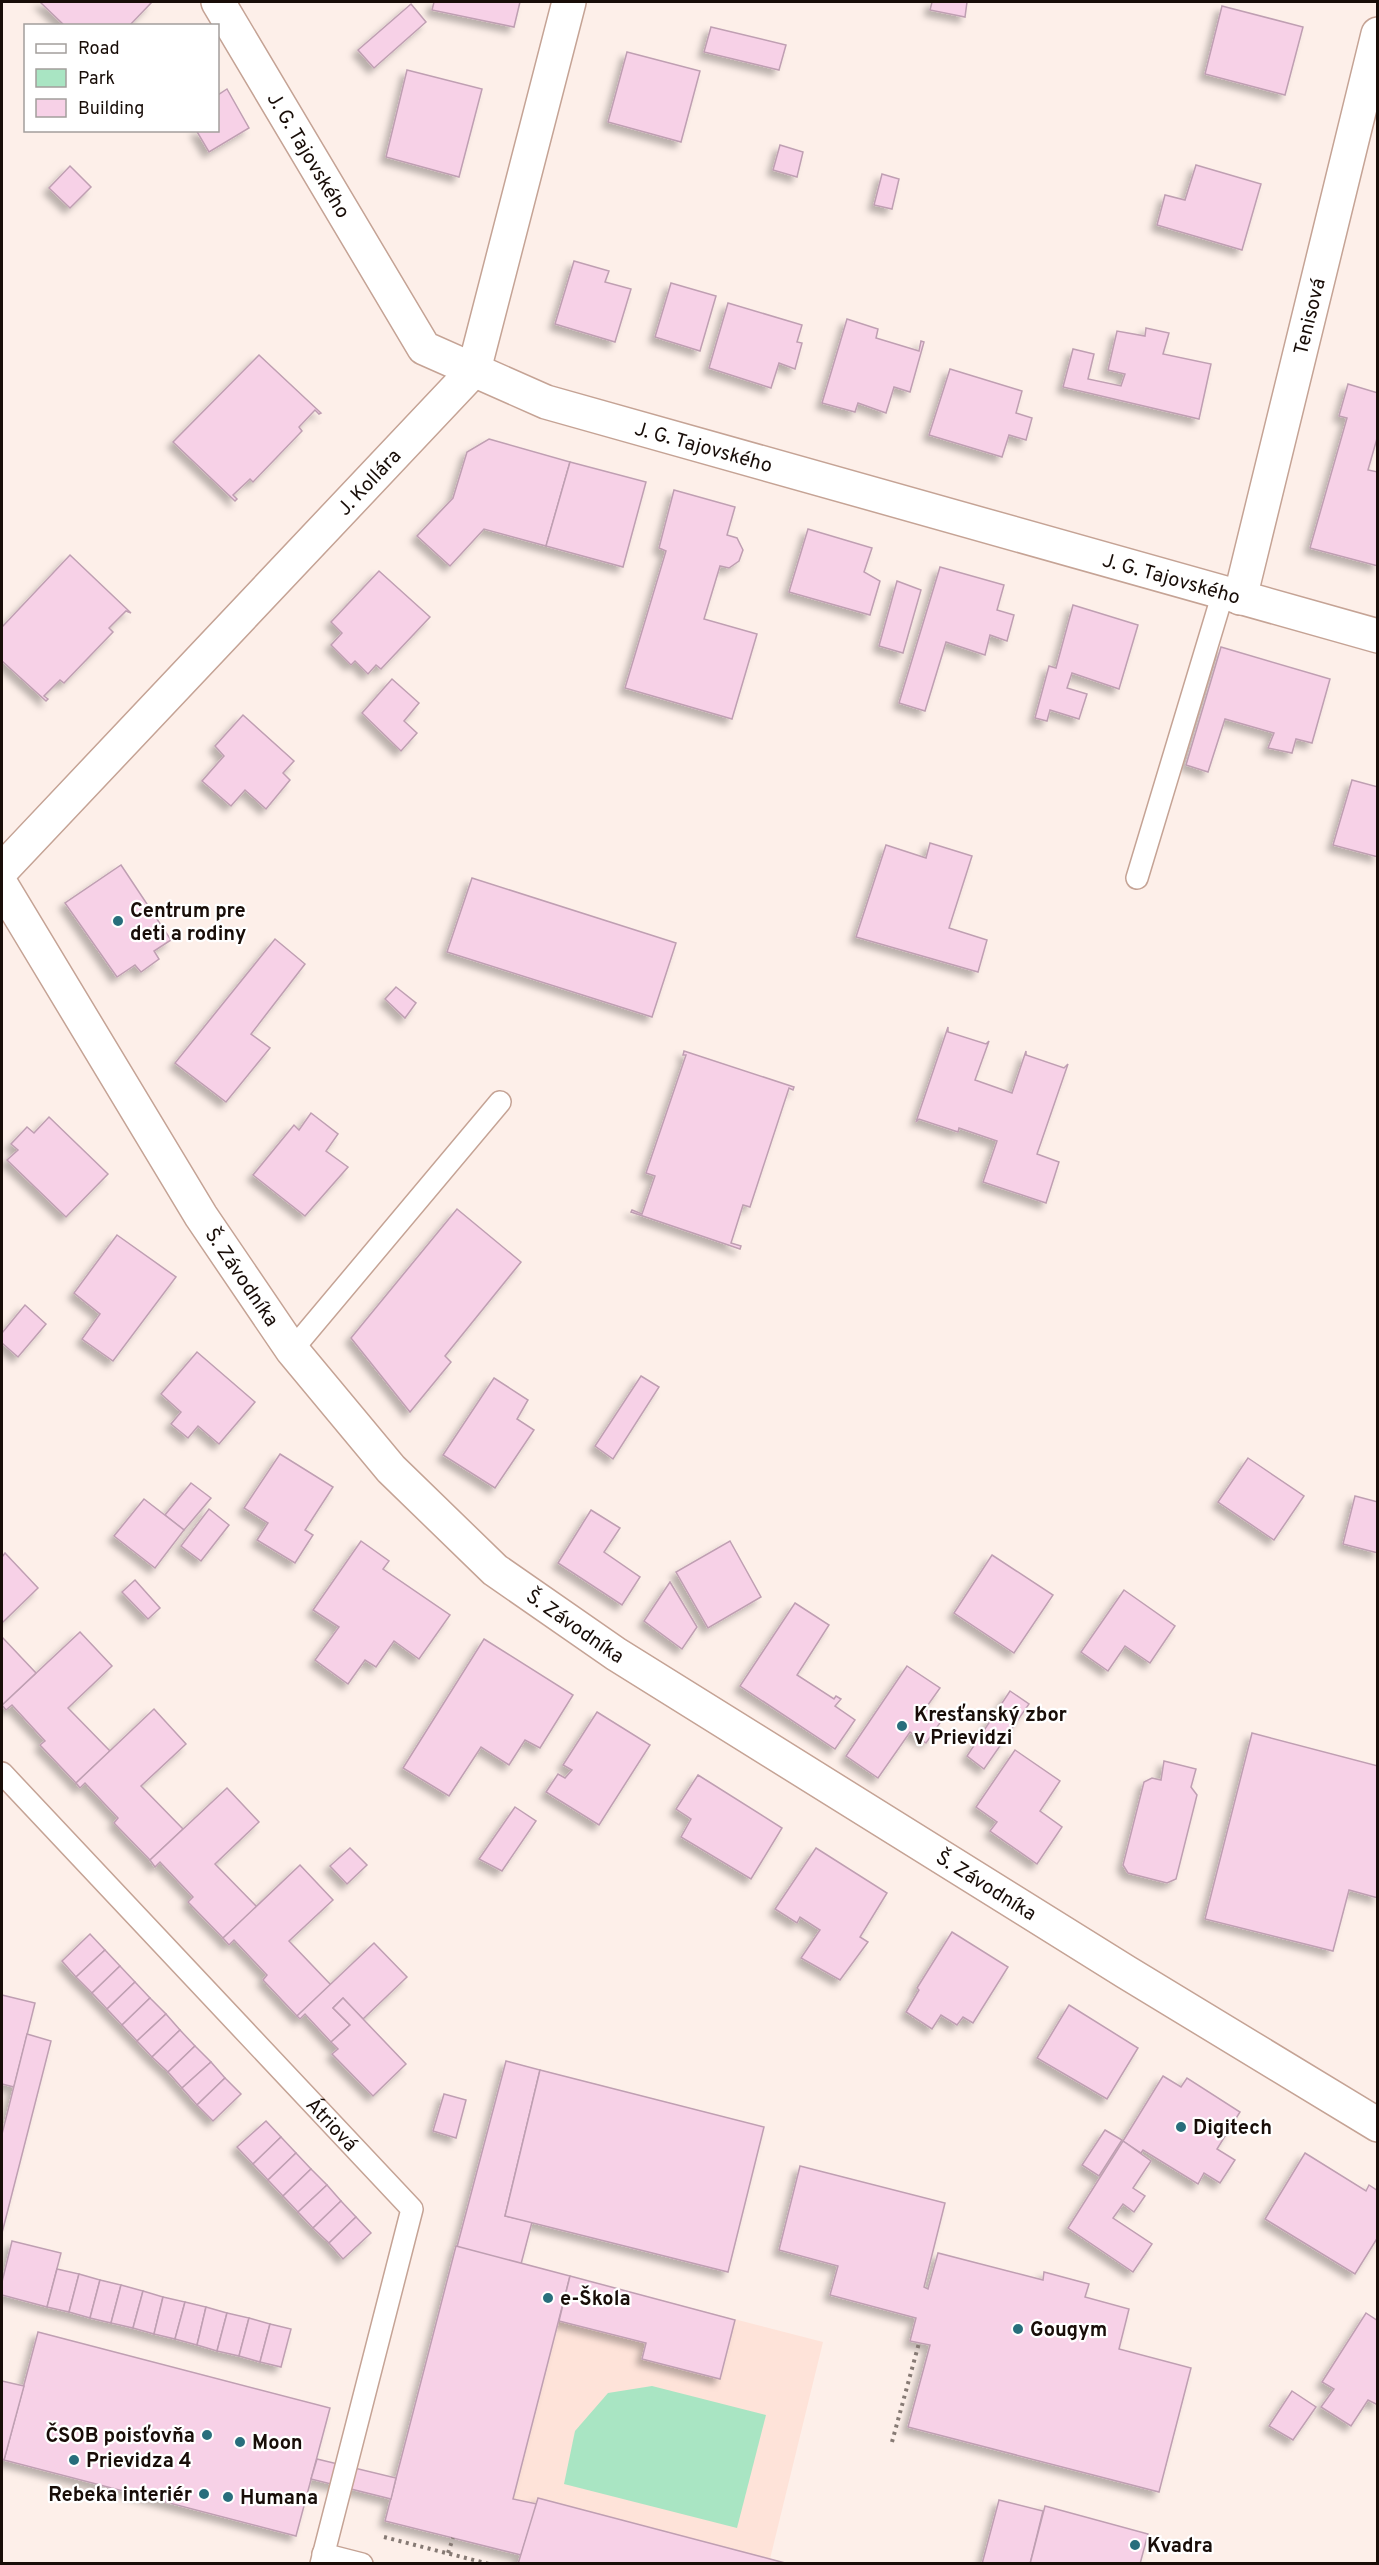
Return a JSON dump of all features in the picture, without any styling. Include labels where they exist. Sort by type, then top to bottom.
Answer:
[{"type":"street","name":"J. G. Tajovského","points":[[218,2],[424,348],[546,402],[1377,636]]},
{"type":"street","name":"J. Kollára","points":[[2,870],[474,370],[569,2]]},
{"type":"street","name":"Tenisová","points":[[1232,596],[1377,34]]},
{"type":"street","name":"Š. Závodníka","points":[[2,886],[201,1216],[292,1350],[391,1470],[495,1570],[626,1660],[1377,2125]]},
{"type":"lane","points":[[1137,878],[1232,596]]},
{"type":"lane","points":[[292,1350],[500,1102]]},
{"type":"lane","name":"Átriová","points":[[2,1773],[412,2209],[322,2559]]},
{"type":"lane","points":[[322,2559],[362,2564]]},
{"type":"path","points":[[892,2442],[919,2343]]},
{"type":"path","points":[[331,2523],[489,2564]]},
{"type":"path","points":[[448,2553],[453,2538]]},
{"type":"shaded area","name":"e-Škola","points":[[506,2061],[764,2127],[728,2272],[532,2223],[521,2264],[823,2342],[770,2559],[538,2498],[521,2555],[385,2521]]},
{"type":"green space","points":[[652,2386],[766,2415],[737,2528],[564,2484],[575,2431],[608,2393]]},
{"type":"building","points":[[40,2],[152,2],[131,24],[63,24]]},
{"type":"building","points":[[434,2],[520,2],[514,27],[432,10]]},
{"type":"building","points":[[932,2],[967,2],[965,17],[930,10]]},
{"type":"building","points":[[411,4],[426,22],[374,68],[358,50]]},
{"type":"building","points":[[1222,6],[1303,27],[1285,95],[1205,74]]},
{"type":"building","points":[[711,27],[786,45],[779,70],[704,52]]},
{"type":"building","points":[[627,52],[700,71],[681,142],[608,122]]},
{"type":"building","points":[[407,70],[482,89],[459,177],[386,157]]},
{"type":"building","points":[[227,89],[249,128],[209,152],[197,132],[219,132],[219,94]]},
{"type":"building","points":[[780,145],[803,152],[797,177],[773,170]]},
{"type":"building","points":[[1196,165],[1261,184],[1242,250],[1157,225],[1165,195],[1185,200]]},
{"type":"building","points":[[70,166],[91,187],[70,208],[49,188]]},
{"type":"building","points":[[882,174],[899,179],[892,209],[874,205]]},
{"type":"building","points":[[574,261],[609,271],[605,282],[631,289],[615,342],[555,324]]},
{"type":"building","points":[[671,283],[716,296],[700,351],[655,337]]},
{"type":"building","points":[[728,303],[802,325],[797,342],[802,343],[795,369],[779,363],[771,388],[709,368]]},
{"type":"building","points":[[847,319],[878,329],[876,338],[919,351],[921,341],[924,342],[910,392],[894,387],[886,413],[858,403],[855,412],[822,403]]},
{"type":"building","points":[[1146,328],[1169,333],[1163,354],[1211,364],[1199,419],[1063,387],[1073,349],[1094,354],[1088,379],[1121,386],[1125,374],[1108,370],[1117,331],[1145,336]]},
{"type":"building","points":[[259,355],[321,413],[315,410],[299,427],[302,431],[253,482],[250,479],[233,495],[237,499],[235,501],[173,442]]},
{"type":"building","points":[[950,369],[1022,391],[1016,413],[1032,418],[1026,440],[1009,435],[1002,457],[929,435]]},
{"type":"building","points":[[1348,384],[1378,393],[1378,435],[1368,470],[1378,472],[1378,566],[1310,548],[1347,418],[1339,416]]},
{"type":"building","points":[[489,439],[570,462],[546,546],[484,529],[450,566],[417,536],[453,498],[467,452]]},
{"type":"building","points":[[570,462],[646,482],[623,567],[546,546]]},
{"type":"building","points":[[674,490],[735,507],[727,535],[737,538],[743,550],[739,561],[729,568],[720,566],[704,619],[757,634],[732,719],[625,688],[666,551],[659,548]]},
{"type":"building","points":[[808,529],[872,548],[864,572],[880,581],[870,615],[789,592]]},
{"type":"building","points":[[70,555],[131,613],[126,611],[109,628],[113,632],[64,683],[60,680],[44,696],[48,699],[46,701],[2,661],[2,627]]},
{"type":"building","points":[[940,567],[1004,585],[997,610],[1014,615],[1007,641],[990,635],[985,655],[946,642],[925,711],[899,703]]},
{"type":"building","points":[[379,571],[430,617],[381,669],[376,665],[368,674],[355,661],[351,665],[331,645],[342,633],[331,622]]},
{"type":"building","points":[[897,581],[921,590],[903,653],[879,646]]},
{"type":"building","points":[[1073,605],[1138,625],[1119,689],[1072,673],[1067,688],[1087,694],[1079,719],[1050,710],[1047,721],[1035,718],[1049,666],[1056,668]]},
{"type":"building","points":[[1221,647],[1330,679],[1312,743],[1296,739],[1292,753],[1268,748],[1274,733],[1225,719],[1208,772],[1186,765]]},
{"type":"building","points":[[392,679],[419,703],[404,721],[417,733],[401,751],[362,713]]},
{"type":"building","points":[[243,715],[294,761],[283,773],[290,780],[266,809],[245,790],[231,806],[202,781],[224,756],[215,746]]},
{"type":"building","points":[[1352,780],[1378,787],[1378,857],[1333,845]]},
{"type":"building","points":[[930,843],[972,856],[949,928],[987,940],[978,972],[856,937],[886,845],[926,858]]},
{"type":"building","name":"Centrum pre deti a rodiny","points":[[121,865],[171,940],[154,951],[159,959],[141,972],[135,965],[117,977],[65,903]]},
{"type":"building","points":[[472,878],[676,943],[652,1017],[447,952]]},
{"type":"building","points":[[275,939],[305,964],[251,1034],[270,1048],[226,1102],[175,1063]]},
{"type":"building","points":[[396,987],[416,1003],[405,1018],[385,999]]},
{"type":"building","points":[[948,1027],[948,1032],[986,1044],[989,1041],[975,1080],[1012,1093],[1026,1051],[1026,1055],[1064,1068],[1068,1064],[1037,1154],[1059,1162],[1046,1203],[983,1182],[997,1141],[959,1128],[958,1132],[919,1119],[916,1122]]},
{"type":"building","points":[[684,1051],[794,1087],[793,1090],[789,1088],[750,1207],[743,1205],[731,1243],[741,1246],[740,1249],[631,1212],[632,1210],[642,1214],[655,1176],[646,1173],[686,1055],[683,1055]]},
{"type":"building","points":[[311,1113],[338,1134],[326,1151],[348,1167],[305,1216],[253,1175],[294,1125],[299,1130]]},
{"type":"building","points":[[49,1117],[108,1174],[66,1217],[7,1160],[18,1150],[11,1144],[27,1127],[34,1133]]},
{"type":"building","points":[[457,1209],[521,1262],[445,1356],[451,1362],[410,1412],[351,1338]]},
{"type":"building","points":[[117,1235],[176,1277],[113,1361],[82,1339],[100,1314],[74,1293]]},
{"type":"building","points":[[25,1305],[46,1324],[18,1357],[2,1343],[2,1333]]},
{"type":"building","points":[[197,1352],[255,1402],[219,1444],[198,1426],[188,1438],[171,1424],[181,1412],[161,1394]]},
{"type":"building","points":[[641,1376],[659,1387],[613,1459],[595,1446]]},
{"type":"building","points":[[494,1378],[528,1400],[517,1419],[534,1430],[495,1488],[443,1455]]},
{"type":"building","points":[[280,1454],[333,1487],[305,1530],[313,1535],[295,1563],[257,1540],[268,1523],[244,1508]]},
{"type":"building","points":[[1248,1458],[1304,1496],[1274,1540],[1218,1502]]},
{"type":"building","points":[[191,1483],[211,1498],[184,1530],[165,1515]]},
{"type":"building","points":[[1355,1496],[1378,1502],[1378,1553],[1343,1544]]},
{"type":"building","points":[[144,1499],[184,1530],[155,1568],[114,1536]]},
{"type":"building","points":[[209,1509],[229,1525],[201,1561],[181,1546]]},
{"type":"building","points":[[591,1510],[620,1528],[604,1552],[640,1577],[622,1605],[558,1563]]},
{"type":"building","points":[[361,1541],[389,1561],[383,1569],[450,1615],[419,1659],[394,1641],[376,1667],[365,1660],[348,1684],[315,1660],[339,1627],[313,1610]]},
{"type":"building","points":[[730,1541],[761,1597],[708,1628],[676,1572]]},
{"type":"building","points":[[5,1553],[38,1588],[2,1623],[2,1557]]},
{"type":"building","points":[[992,1555],[1053,1595],[1014,1653],[954,1613]]},
{"type":"building","points":[[135,1580],[160,1608],[148,1619],[122,1592]]},
{"type":"building","points":[[670,1582],[697,1627],[682,1649],[644,1621]]},
{"type":"building","points":[[1124,1590],[1175,1626],[1150,1663],[1125,1646],[1108,1671],[1081,1652]]},
{"type":"building","points":[[795,1603],[829,1625],[797,1675],[834,1699],[836,1696],[841,1699],[835,1706],[855,1720],[835,1749],[740,1686]]},
{"type":"building","points":[[80,1632],[112,1666],[68,1708],[110,1751],[76,1783],[40,1745],[45,1741],[12,1705],[6,1710],[2,1705]]},
{"type":"building","points":[[2,1637],[36,1673],[2,1705]]},
{"type":"building","points":[[484,1639],[573,1695],[540,1748],[525,1740],[509,1765],[481,1747],[449,1796],[403,1768]]},
{"type":"building","name":"Kresťanský zbor v Prievidzi","points":[[907,1666],[940,1688],[925,1709],[942,1720],[926,1743],[910,1732],[878,1778],[846,1756]]},
{"type":"building","points":[[1010,1691],[1029,1704],[984,1769],[967,1756]]},
{"type":"building","points":[[154,1709],[186,1744],[141,1786],[183,1829],[150,1860],[114,1823],[118,1818],[85,1783],[80,1788],[76,1783]]},
{"type":"building","points":[[597,1712],[650,1745],[599,1825],[546,1792],[558,1774],[565,1778],[572,1770],[563,1765]]},
{"type":"building","points":[[1252,1733],[1378,1766],[1378,1898],[1349,1890],[1333,1951],[1205,1919]]},
{"type":"building","points":[[1015,1750],[1060,1781],[1040,1811],[1062,1827],[1037,1864],[990,1831],[997,1822],[976,1807]]},
{"type":"building","points":[[1164,1761],[1196,1769],[1191,1787],[1197,1795],[1176,1879],[1167,1883],[1128,1873],[1123,1865],[1144,1782],[1152,1778],[1161,1780]]},
{"type":"building","points":[[698,1775],[782,1828],[751,1879],[681,1837],[691,1819],[676,1809]]},
{"type":"building","points":[[227,1788],[259,1822],[215,1864],[257,1907],[223,1938],[188,1902],[193,1897],[160,1862],[155,1867],[150,1860]]},
{"type":"building","points":[[515,1807],[536,1821],[502,1871],[479,1859]]},
{"type":"building","points":[[350,1848],[367,1865],[347,1884],[330,1866]]},
{"type":"building","points":[[816,1848],[887,1893],[860,1937],[868,1942],[840,1980],[801,1958],[820,1930],[800,1917],[797,1923],[775,1909]]},
{"type":"building","points":[[300,1865],[333,1900],[289,1941],[331,1985],[297,2016],[263,1980],[267,1975],[234,1940],[229,1945],[223,1938]]},
{"type":"building","points":[[952,1932],[1008,1967],[973,2023],[963,2017],[957,2025],[941,2015],[932,2029],[906,2012],[919,1990],[917,1988]]},
{"type":"building","points":[[90,1934],[105,1950],[76,1977],[62,1961]]},
{"type":"building","points":[[374,1943],[407,1977],[363,2019],[343,1998],[333,2008],[350,2025],[331,2042],[305,2014],[300,2019],[297,2016]]},
{"type":"building","points":[[105,1950],[120,1966],[92,1993],[76,1977]]},
{"type":"building","points":[[120,1966],[135,1982],[107,2009],[92,1993]]},
{"type":"building","points":[[135,1982],[150,1998],[122,2025],[107,2009]]},
{"type":"building","points":[[2,1995],[35,2003],[14,2087],[2,2084]]},
{"type":"building","points":[[150,1998],[166,2014],[137,2041],[122,2025]]},
{"type":"building","points":[[343,1998],[406,2064],[373,2096],[332,2054],[338,2049],[331,2042],[350,2025],[333,2008]]},
{"type":"building","points":[[1069,2005],[1138,2048],[1107,2099],[1037,2058]]},
{"type":"building","points":[[166,2014],[180,2030],[152,2057],[137,2041]]},
{"type":"building","points":[[180,2030],[195,2046],[168,2072],[152,2057]]},
{"type":"building","points":[[27,2034],[51,2041],[2,2233],[2,2134]]},
{"type":"building","points":[[195,2046],[211,2062],[182,2088],[168,2072]]},
{"type":"building","points":[[506,2061],[540,2070],[505,2216],[532,2222],[521,2264],[457,2247]]},
{"type":"building","points":[[211,2062],[225,2078],[197,2105],[182,2088]]},
{"type":"building","points":[[540,2070],[764,2127],[728,2272],[505,2216]]},
{"type":"building","name":"Digitech","points":[[1163,2076],[1181,2087],[1187,2078],[1240,2112],[1217,2149],[1235,2160],[1220,2183],[1204,2173],[1198,2184],[1143,2150],[1141,2153],[1123,2141]]},
{"type":"building","points":[[225,2078],[241,2094],[213,2121],[197,2105]]},
{"type":"building","points":[[444,2094],[466,2100],[456,2138],[433,2131]]},
{"type":"building","points":[[266,2121],[281,2137],[253,2164],[237,2147]]},
{"type":"building","points":[[1105,2130],[1122,2140],[1099,2176],[1082,2165]]},
{"type":"building","points":[[281,2137],[296,2153],[268,2180],[253,2164]]},
{"type":"building","points":[[1123,2141],[1151,2161],[1133,2188],[1145,2196],[1134,2212],[1123,2204],[1113,2218],[1152,2244],[1133,2272],[1068,2228]]},
{"type":"building","points":[[296,2153],[311,2169],[283,2196],[268,2180]]},
{"type":"building","points":[[1305,2153],[1366,2191],[1369,2185],[1378,2191],[1378,2237],[1355,2274],[1265,2219]]},
{"type":"building","name":"Gougym","points":[[800,2166],[945,2203],[924,2287],[928,2289],[938,2253],[1043,2280],[1044,2272],[1089,2284],[1085,2297],[1129,2309],[1119,2349],[1191,2368],[1159,2492],[908,2427],[930,2345],[910,2341],[916,2318],[830,2295],[838,2266],[779,2250]]},
{"type":"building","points":[[311,2169],[327,2185],[298,2212],[283,2196]]},
{"type":"building","points":[[327,2185],[341,2201],[313,2228],[298,2212]]},
{"type":"building","points":[[341,2201],[356,2217],[329,2243],[313,2228]]},
{"type":"building","points":[[356,2217],[371,2233],[343,2259],[329,2243]]},
{"type":"building","points":[[12,2241],[61,2253],[47,2307],[2,2295],[2,2282]]},
{"type":"building","points":[[456,2246],[570,2276],[513,2499],[537,2504],[521,2555],[385,2521]]},
{"type":"building","points":[[57,2269],[79,2274],[69,2312],[47,2307]]},
{"type":"building","points":[[79,2274],[100,2280],[90,2318],[69,2312]]},
{"type":"building","points":[[570,2276],[735,2320],[720,2379],[642,2359],[646,2343],[559,2321]]},
{"type":"building","points":[[100,2280],[121,2285],[111,2323],[90,2318]]},
{"type":"building","points":[[121,2285],[143,2291],[133,2328],[111,2323]]},
{"type":"building","points":[[143,2291],[163,2297],[154,2334],[133,2328]]},
{"type":"building","points":[[163,2297],[185,2302],[175,2339],[154,2334]]},
{"type":"building","points":[[185,2302],[206,2307],[197,2345],[175,2339]]},
{"type":"building","points":[[206,2307],[227,2313],[217,2351],[197,2345]]},
{"type":"building","points":[[227,2313],[249,2318],[239,2356],[217,2351]]},
{"type":"building","points":[[1366,2313],[1378,2321],[1378,2405],[1368,2400],[1351,2426],[1321,2407],[1334,2389],[1322,2382]]},
{"type":"building","points":[[249,2318],[270,2324],[260,2362],[239,2356]]},
{"type":"building","points":[[270,2324],[291,2329],[281,2367],[260,2362]]},
{"type":"building","points":[[38,2332],[330,2408],[296,2536],[4,2460]]},
{"type":"building","points":[[2,2381],[24,2386],[4,2460],[2,2459]]},
{"type":"building","points":[[1292,2391],[1316,2407],[1293,2440],[1269,2426]]},
{"type":"building","points":[[317,2459],[396,2478],[391,2499],[311,2479]]},
{"type":"building","points":[[538,2498],[770,2559],[789,2564],[518,2564]]},
{"type":"building","points":[[999,2500],[1043,2511],[1030,2564],[982,2564]]},
{"type":"building","points":[[1045,2506],[1148,2534],[1140,2564],[1030,2564]]},
{"type":"place","name":"Centrum pre deti a rodiny","points":[[118,921]]},
{"type":"place","name":"Kresťanský zbor v Prievidzi","points":[[902,1726]]},
{"type":"place","name":"Digitech","points":[[1181,2127]]},
{"type":"place","name":"e-Škola","points":[[548,2298]]},
{"type":"place","name":"Gougym","points":[[1018,2329]]},
{"type":"place","name":"ČSOB poisťovňa","points":[[207,2435]]},
{"type":"place","name":"Moon","points":[[240,2442]]},
{"type":"place","name":"Prievidza 4","points":[[74,2460]]},
{"type":"place","name":"Rebeka interiér","points":[[204,2494]]},
{"type":"place","name":"Humana","points":[[228,2497]]},
{"type":"place","name":"Kvadra","points":[[1135,2545]]}]
